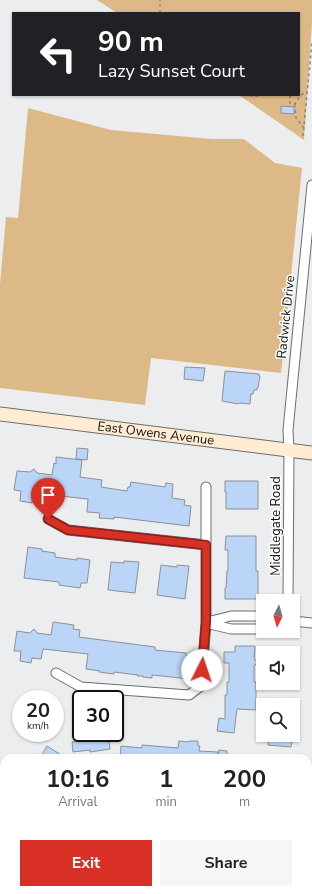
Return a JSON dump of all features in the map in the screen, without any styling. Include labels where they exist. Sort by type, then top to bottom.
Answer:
[{"type":"street","name":"Radwick Drive","points":[[289,450],[288,430],[312,186]]},
{"type":"street","name":"East Owens Avenue","points":[[0,414],[312,453]]},
{"type":"street","name":"Middlegate Road","points":[[288,594],[289,450]]},
{"type":"street","points":[[56,674],[81,687],[189,695],[201,686],[206,622],[206,487]]},
{"type":"street","points":[[48,519],[68,530],[206,545]]},
{"type":"street","points":[[206,622],[231,616],[256,616]]},
{"type":"street","points":[[206,622],[231,629],[256,629]]},
{"type":"street","points":[[300,622],[312,623]]},
{"type":"path","points":[[160,0],[160,12]]},
{"type":"path","points":[[303,136],[312,42]]},
{"type":"path","points":[[304,128],[296,118],[295,104],[300,96],[307,91]]},
{"type":"path","points":[[290,96],[290,103],[295,104]]},
{"type":"shaded area","points":[[97,0],[312,0],[312,24],[304,140],[240,96],[300,96],[300,12],[115,12]]},
{"type":"shaded area","points":[[28,108],[111,130],[212,139],[244,139],[275,163],[302,168],[281,373],[151,358],[145,405],[0,388],[0,284],[6,217],[18,218]]},
{"type":"building","points":[[281,106],[294,107],[294,114],[281,113]]},
{"type":"building","points":[[185,367],[205,368],[203,381],[184,379]]},
{"type":"building","points":[[225,371],[259,374],[258,388],[257,390],[254,390],[253,394],[251,394],[250,404],[238,404],[222,401]]},
{"type":"building","points":[[77,448],[88,449],[87,460],[76,459]]},
{"type":"building","points":[[56,457],[82,460],[80,477],[102,480],[101,487],[127,491],[131,482],[165,487],[166,483],[173,484],[172,498],[185,500],[184,505],[191,506],[189,526],[114,517],[114,519],[99,518],[100,513],[87,512],[88,499],[42,494],[42,499],[32,497],[32,503],[20,501],[21,491],[14,490],[17,471],[30,472],[34,469],[37,473],[52,475],[54,463],[56,464]]},
{"type":"building","points":[[225,481],[258,481],[258,509],[226,509]]},
{"type":"building","points":[[226,536],[256,536],[256,571],[258,571],[258,594],[256,594],[256,599],[225,599],[228,571],[228,550],[225,550]]},
{"type":"building","points":[[28,547],[55,553],[55,557],[90,560],[87,583],[81,583],[80,588],[59,585],[59,582],[24,578]]},
{"type":"building","points":[[124,561],[139,562],[135,593],[108,590],[111,562],[124,563]]},
{"type":"building","points":[[161,565],[177,567],[177,565],[189,566],[185,599],[157,595]]},
{"type":"building","points":[[53,622],[74,625],[73,629],[80,630],[79,637],[155,647],[155,650],[186,653],[187,658],[193,659],[190,679],[152,675],[152,678],[114,672],[114,674],[99,672],[100,671],[86,669],[88,654],[43,649],[41,659],[32,658],[31,663],[20,661],[21,651],[14,651],[17,631],[30,633],[34,629],[37,633],[51,635]]},
{"type":"building","points":[[235,646],[255,646],[254,659],[256,660],[256,664],[254,666],[254,682],[256,682],[256,710],[237,709],[234,733],[217,731],[219,718],[225,719],[225,695],[227,695],[227,682],[229,682],[229,663],[224,663],[224,652],[235,652]]},
{"type":"building","points":[[179,741],[198,741],[198,746],[200,746],[199,751],[218,752],[218,754],[120,754],[121,746],[142,748],[142,745],[178,748]]},
{"type":"building","points":[[72,742],[109,742],[110,749],[90,752],[90,750],[73,752]]},
{"type":"building","points":[[268,742],[292,742],[291,747],[268,745]]},
{"type":"building","points":[[47,746],[60,754],[42,754]]},
{"type":"building","points":[[219,750],[227,751],[227,754],[218,754]]},
{"type":"route","points":[[48,519],[68,530],[206,545],[206,622],[202,670]]}]
